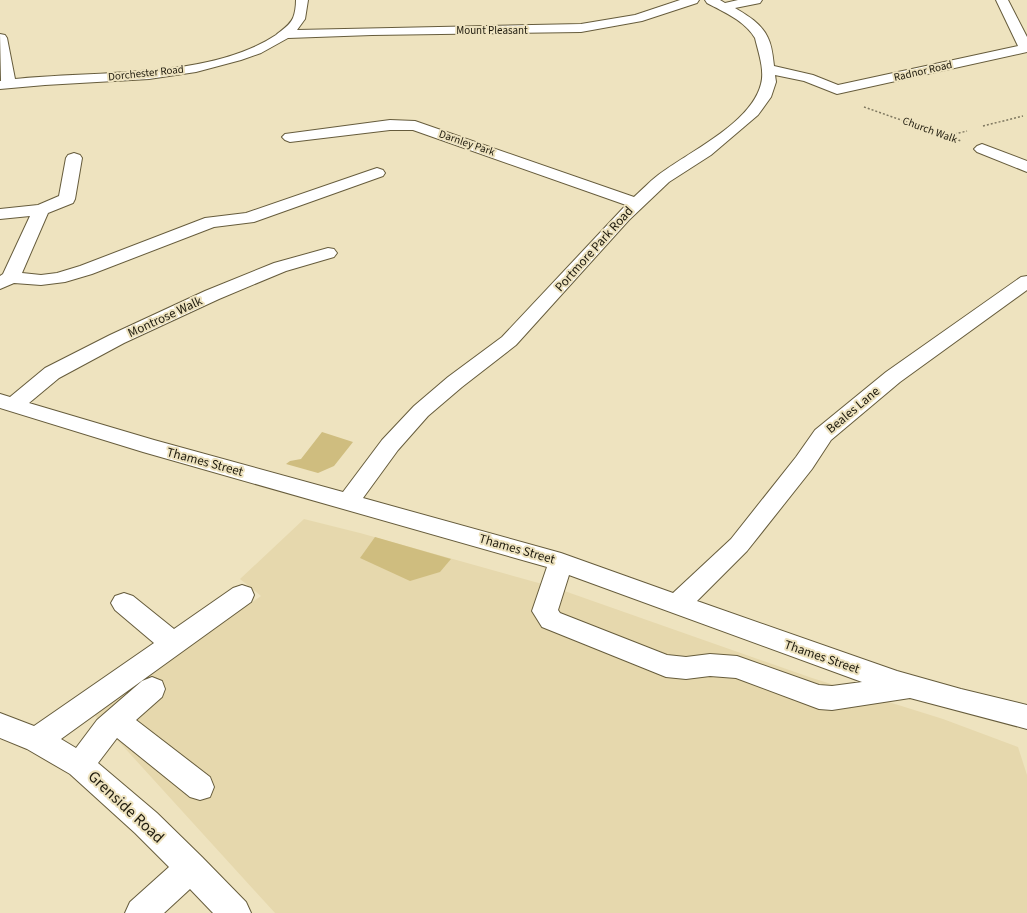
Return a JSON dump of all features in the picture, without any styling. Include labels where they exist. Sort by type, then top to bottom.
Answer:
[{"type":"street","points":[[286,34],[299,20],[302,0]]},
{"type":"street","name":"Mount Pleasant","points":[[286,34],[372,31],[580,28],[637,18],[693,0]]},
{"type":"street","points":[[717,4],[756,0]]},
{"type":"street","name":"Radnor Road","points":[[837,90],[1026,48],[1002,0]]},
{"type":"street","name":"Portmore Park Road","points":[[348,502],[390,445],[421,411],[508,340],[546,301],[623,216],[663,179],[705,152],[753,112],[764,97],[769,82],[762,38],[757,30],[743,18],[717,4]]},
{"type":"street","name":"Dorchester Road","points":[[5,85],[51,80],[164,73],[202,67],[259,49],[286,34]]},
{"type":"street","points":[[0,38],[5,85]]},
{"type":"street","points":[[768,69],[808,78],[837,90]]},
{"type":"street","name":"Darnley Park","points":[[290,137],[390,125],[415,126],[637,203]]},
{"type":"street","points":[[982,149],[1027,167]]},
{"type":"street","points":[[0,214],[41,210],[67,199],[74,158]]},
{"type":"street","points":[[41,210],[6,280],[41,280],[58,278],[86,270],[211,222],[248,218],[376,173]]},
{"type":"street","name":"Montrose Walk","points":[[7,403],[52,373],[117,339],[212,295],[280,267],[328,253]]},
{"type":"street","name":"Beales Lane","points":[[678,604],[739,545],[804,463],[824,435],[893,377],[1026,282]]},
{"type":"street","name":"Thames Street","points":[[7,403],[151,447],[561,562],[678,604],[777,642],[911,687],[1027,717]]},
{"type":"street","points":[[561,562],[545,611],[551,620],[651,662],[666,666],[686,668],[710,665],[737,667],[805,693],[832,698],[911,687]]},
{"type":"street","points":[[37,740],[242,595]]},
{"type":"street","points":[[124,603],[173,643]]},
{"type":"street","points":[[80,765],[108,729],[152,689]]},
{"type":"street","points":[[116,721],[200,787]]},
{"type":"street","name":"Grenside Road","points":[[0,725],[37,740],[80,765],[146,823],[235,913]]},
{"type":"street","points":[[141,913],[191,868]]},
{"type":"path","name":"Church Walk","points":[[837,90],[838,96],[851,102],[982,149]]},
{"type":"shaded area","points":[[322,432],[353,442],[334,466],[318,473],[286,464],[290,461],[301,459]]},
{"type":"shaded area","points":[[304,519],[360,533],[553,587],[812,678],[943,719],[1018,747],[1027,775],[1027,913],[275,913],[91,711],[261,596],[240,579]]},
{"type":"shaded area","points":[[375,537],[451,559],[440,572],[410,581],[360,558]]}]
